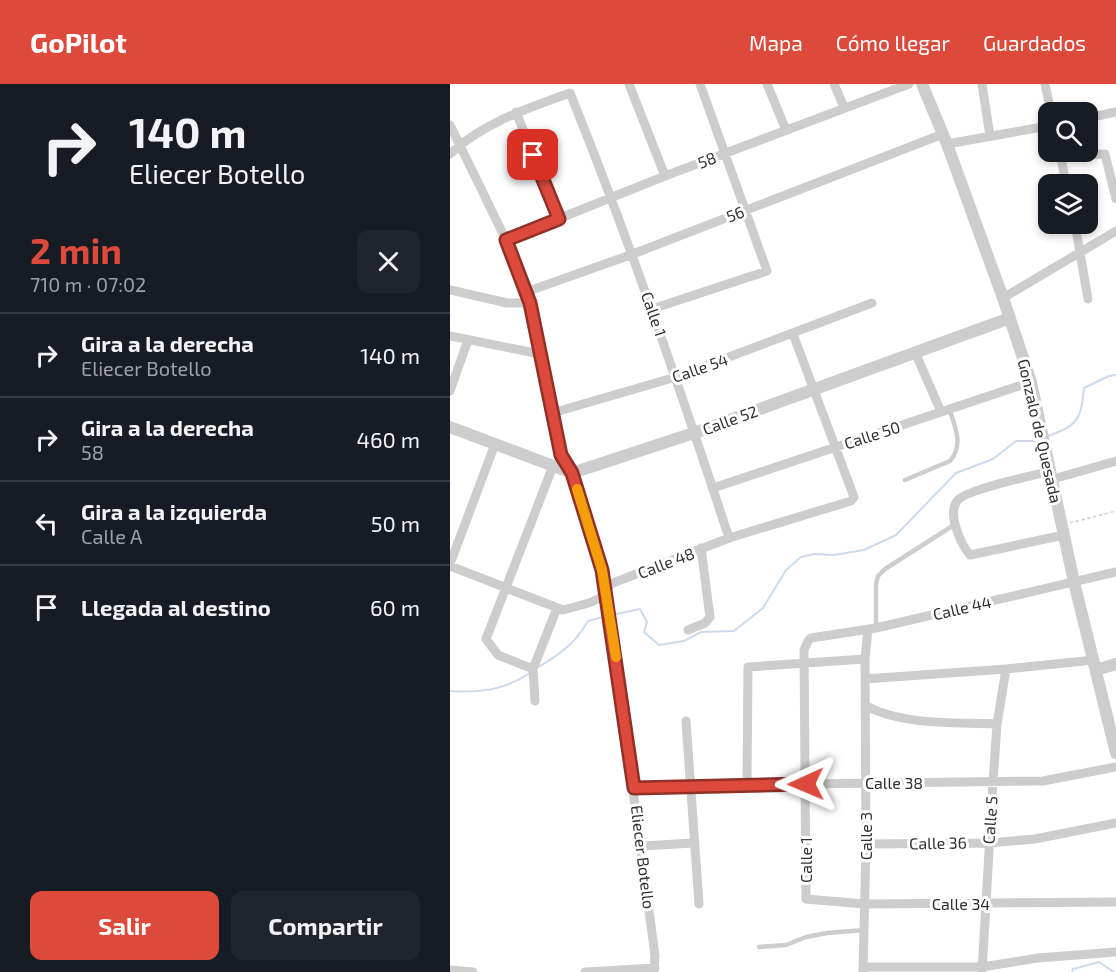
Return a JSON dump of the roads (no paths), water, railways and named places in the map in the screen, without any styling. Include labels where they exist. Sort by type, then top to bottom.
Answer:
[{"type":"street","points":[[629,84],[665,176]]},
{"type":"street","points":[[652,309],[767,271],[700,84]]},
{"type":"street","points":[[767,84],[786,130]]},
{"type":"street","points":[[834,84],[844,107]]},
{"type":"street","name":"58","points":[[506,240],[665,176],[909,84]]},
{"type":"street","name":"Gonzalo de Quesada","points":[[922,84],[1004,298],[1031,382],[1062,530],[1116,753]]},
{"type":"street","points":[[982,84],[990,136]]},
{"type":"street","points":[[1045,84],[1049,102]]},
{"type":"street","name":"Calle 1","points":[[516,112],[570,93],[633,254],[729,538]]},
{"type":"street","points":[[450,154],[459,145],[516,112],[559,219]]},
{"type":"street","points":[[1098,116],[1116,112]]},
{"type":"street","name":"Eliecer Botello","points":[[450,125],[506,240],[530,303],[561,455],[572,473],[606,588],[642,846],[655,970]]},
{"type":"street","name":"56","points":[[526,292],[945,139],[990,136],[1038,128]]},
{"type":"street","points":[[1098,154],[1105,154],[1116,199]]},
{"type":"street","points":[[1004,298],[1116,231]]},
{"type":"street","points":[[1077,234],[1088,299]]},
{"type":"street","points":[[450,290],[507,303],[530,303]]},
{"type":"street","name":"Calle 54","points":[[552,413],[676,377],[872,303]]},
{"type":"street","name":"Calle 52","points":[[572,473],[694,433],[1010,318]]},
{"type":"street","points":[[793,334],[836,447]]},
{"type":"street","points":[[450,336],[540,354]]},
{"type":"street","points":[[450,391],[468,340]]},
{"type":"street","points":[[915,352],[945,410]]},
{"type":"street","name":"Calle 50","points":[[713,488],[1031,382]]},
{"type":"street","points":[[450,428],[572,473]]},
{"type":"street","points":[[495,444],[450,565],[557,608],[533,669],[535,701]]},
{"type":"street","name":"Calle 48","points":[[557,608],[563,610],[590,603],[600,598],[606,588],[701,548],[851,501],[854,497],[836,447]]},
{"type":"street","points":[[1062,530],[970,555],[954,525],[955,504],[959,498],[985,489],[1116,461]]},
{"type":"street","points":[[533,669],[498,655],[486,639],[553,466]]},
{"type":"street","points":[[688,630],[705,623],[710,617],[701,548]]},
{"type":"street","name":"Calle 44","points":[[808,641],[811,638],[872,628],[1116,572]]},
{"type":"street","name":"Calle 3","points":[[863,969],[866,844],[865,659],[872,628]]},
{"type":"street","name":"Calle 1","points":[[806,899],[804,650],[808,641]]},
{"type":"street","points":[[747,785],[748,667],[865,659]]},
{"type":"street","points":[[865,679],[1116,664]]},
{"type":"street","name":"Calle 5","points":[[982,970],[997,724],[1006,669]]},
{"type":"street","points":[[866,706],[883,714],[903,719],[997,724]]},
{"type":"street","points":[[686,721],[699,903]]},
{"type":"street","name":"Calle 38","points":[[634,788],[1043,781],[1116,767]]},
{"type":"street","name":"Calle 36","points":[[866,844],[988,843],[1035,838],[1116,823]]},
{"type":"street","points":[[642,846],[693,843]]},
{"type":"street","name":"Calle 34","points":[[806,899],[865,904],[1116,902]]},
{"type":"street","points":[[863,969],[982,970],[1038,958],[1116,952]]},
{"type":"street","points":[[450,970],[473,972]]},
{"type":"street","points":[[585,972],[655,970]]},
{"type":"lane","points":[[905,480],[950,460],[955,455],[958,448],[957,433],[945,410]]},
{"type":"lane","points":[[872,628],[878,576],[885,569],[954,525]]},
{"type":"lane","points":[[759,947],[786,945],[806,937],[828,933],[864,930]]},
{"type":"waterway","points":[[1048,436],[1066,429],[1076,420],[1084,388],[1116,375]]},
{"type":"waterway","points":[[612,615],[640,609],[647,622],[644,632],[659,645],[684,641],[701,632],[734,631],[763,608],[786,570],[801,557],[864,550],[896,535],[956,473],[993,459],[1016,441],[1039,439]]},
{"type":"waterway","points":[[537,668],[566,648],[588,621],[607,616]]},
{"type":"waterway","points":[[450,691],[501,687],[530,673]]},
{"type":"waterway","points":[[1072,972],[1073,969],[1099,962],[1114,972]]}]
